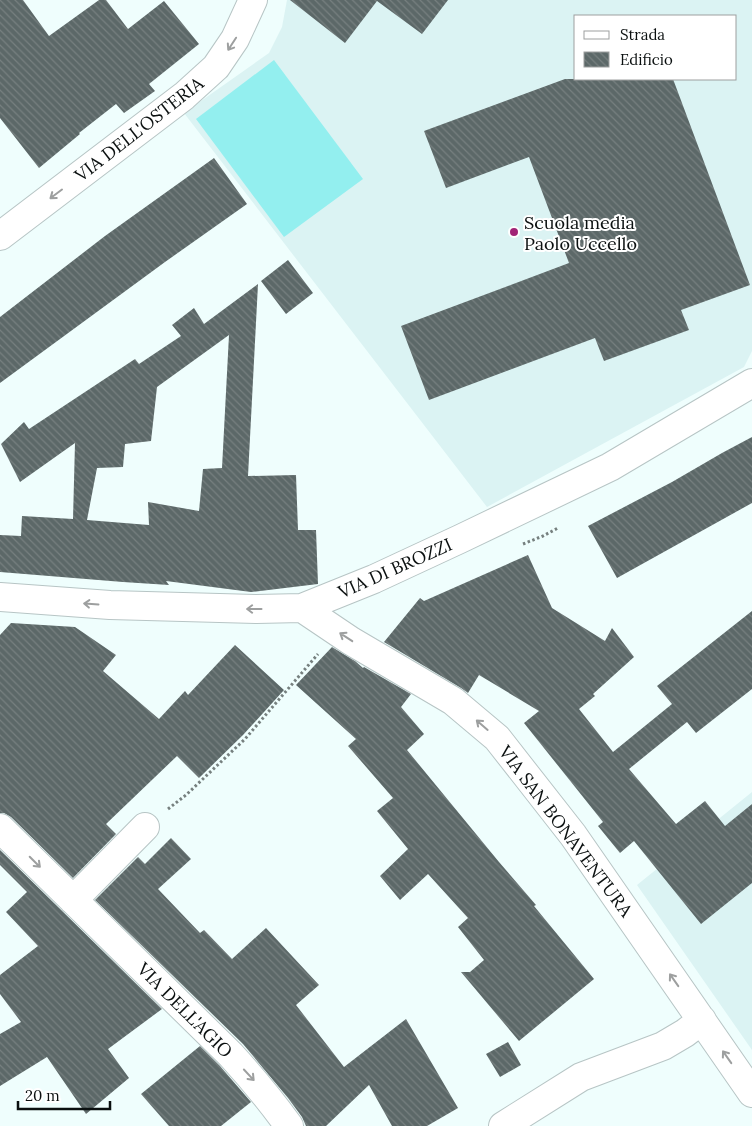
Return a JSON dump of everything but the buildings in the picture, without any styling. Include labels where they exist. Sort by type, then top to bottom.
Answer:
[{"type":"street","name":"VIA DELL'OSTERIA","points":[[0,236],[184,96],[210,73],[235,40],[253,0]]},
{"type":"street","name":"VIA DI BROZZI","points":[[0,597],[110,605],[256,609],[302,608],[374,579],[610,467],[752,383]]},
{"type":"street","name":"VIA SAN BONAVENTURA","points":[[302,608],[351,641],[453,701],[497,738],[573,835],[752,1093]]},
{"type":"street","points":[[73,900],[145,827]]},
{"type":"street","name":"VIA DELL'AGIO","points":[[0,828],[230,1055],[254,1080],[289,1126]]},
{"type":"street","points":[[503,1126],[582,1078],[663,1046],[702,1020]]},
{"type":"path","points":[[145,827],[186,795],[245,739],[323,648]]},
{"type":"shaded area","name":"Scuola media Paolo Uccello","points":[[287,0],[752,0],[752,351],[744,367],[487,507],[184,113],[269,53],[282,27]]},
{"type":"shaded area","points":[[274,60],[363,179],[284,237],[196,119]]},
{"type":"shaded area","points":[[752,792],[752,1050],[637,885]]},
{"type":"place","name":"Scuola media Paolo Uccello","points":[[514,232]]}]
